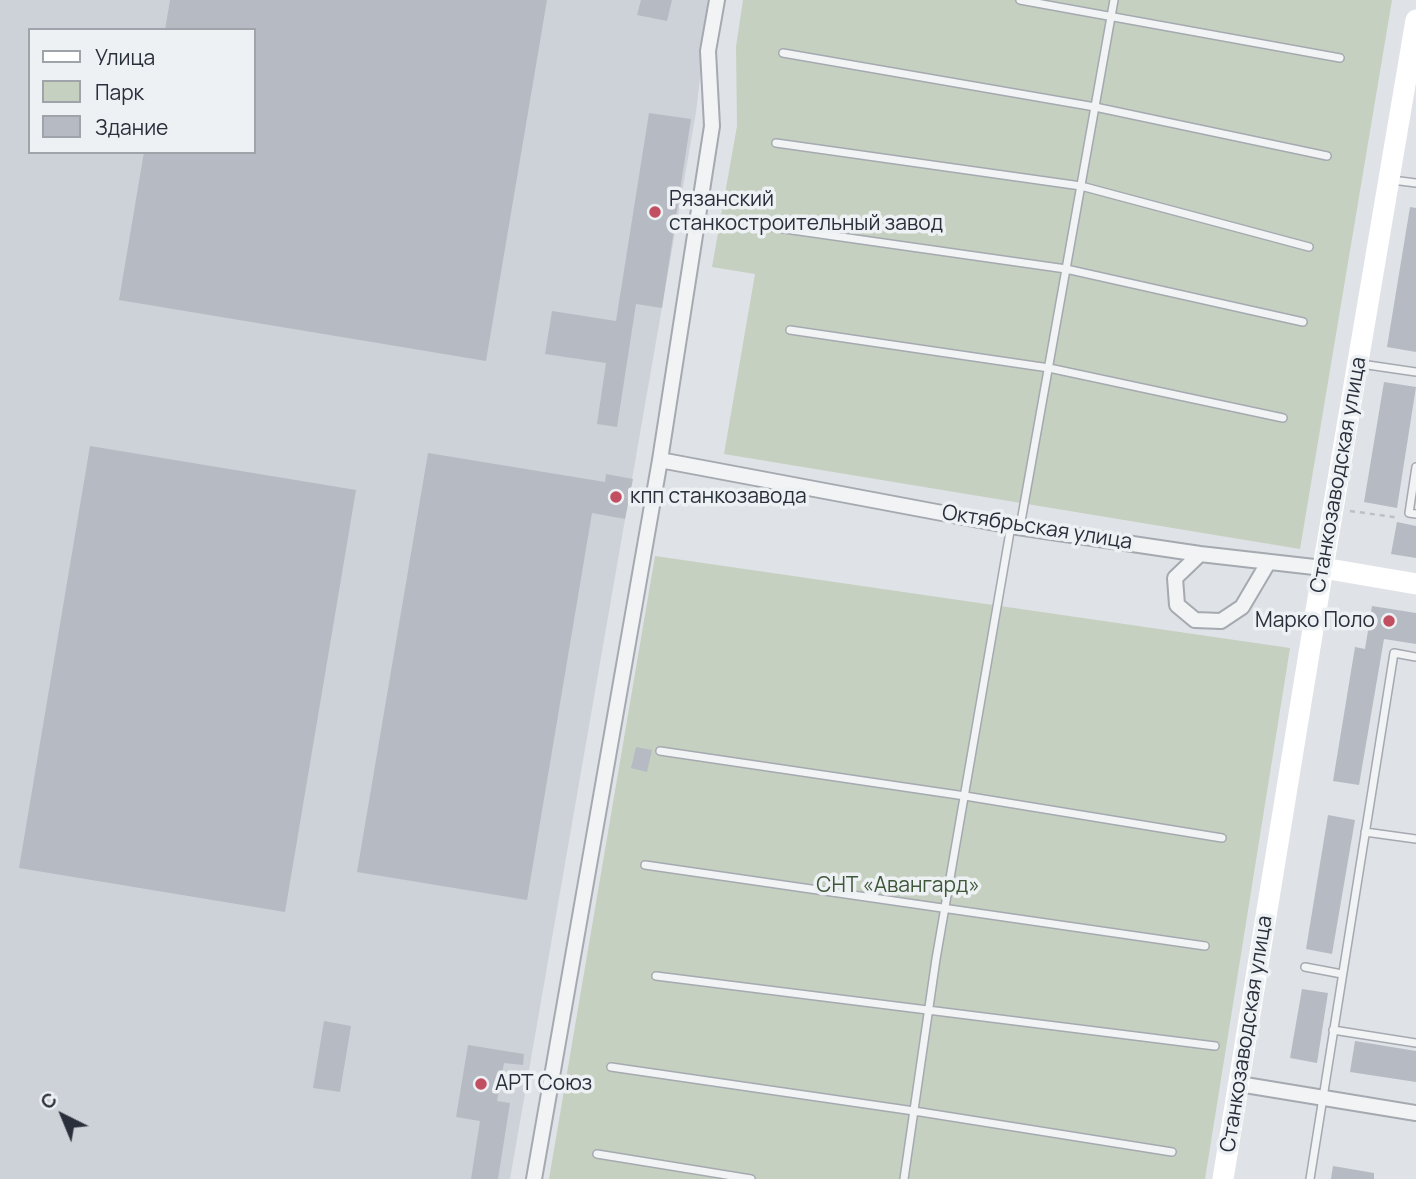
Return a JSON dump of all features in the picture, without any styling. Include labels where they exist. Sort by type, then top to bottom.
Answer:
[{"type":"street","points":[[534,1179],[660,460],[712,126],[708,51],[717,0]]},
{"type":"street","name":"Станкозаводская улица","points":[[1223,1179],[1416,20]]},
{"type":"street","name":"Октябрьская улица","points":[[660,460],[1016,527],[1200,554],[1323,568],[1416,584]]},
{"type":"street","points":[[1200,554],[1175,579],[1177,605],[1195,621],[1221,621],[1242,607],[1268,563]]},
{"type":"street","points":[[1239,1084],[1416,1113]]},
{"type":"lane","points":[[1020,0],[1340,58]]},
{"type":"lane","points":[[904,1179],[965,796],[1049,368],[1114,0]]},
{"type":"lane","points":[[783,53],[1095,107],[1327,156]]},
{"type":"lane","points":[[776,143],[1081,187],[1309,247]]},
{"type":"lane","points":[[1389,179],[1416,183]]},
{"type":"lane","points":[[764,226],[1066,269],[1303,322]]},
{"type":"lane","points":[[790,330],[1049,368],[1283,418]]},
{"type":"lane","points":[[1358,363],[1416,372]]},
{"type":"lane","points":[[1412,514],[1416,467]]},
{"type":"lane","points":[[1310,1179],[1394,653],[1416,657]]},
{"type":"lane","points":[[660,751],[965,796],[1222,838]]},
{"type":"lane","points":[[1365,832],[1416,839]]},
{"type":"lane","points":[[645,865],[1205,946]]},
{"type":"lane","points":[[1305,967],[1342,974]]},
{"type":"lane","points":[[656,976],[1215,1046]]},
{"type":"lane","points":[[1333,1030],[1416,1043]]},
{"type":"lane","points":[[611,1067],[1172,1152]]},
{"type":"lane","points":[[597,1154],[751,1179]]},
{"type":"path","points":[[1333,508],[1394,517],[1412,514]]},
{"type":"shaded area","points":[[0,0],[709,0],[696,112],[510,1179],[0,1179]]},
{"type":"green space","points":[[743,0],[1392,0],[1300,549],[724,454],[755,274],[712,267],[737,126],[736,47]]},
{"type":"green space","name":"СНТ «Авангард»","points":[[655,556],[1290,648],[1205,1179],[549,1179]]},
{"type":"building","points":[[170,0],[547,0],[486,361],[119,300],[144,154],[256,154],[256,28],[165,28]]},
{"type":"building","points":[[641,0],[672,0],[667,21],[637,15]]},
{"type":"building","name":"Рязанский станкостроительный завод","points":[[649,113],[691,119],[662,308],[636,304],[617,427],[597,424],[606,363],[545,354],[552,311],[616,321]]},
{"type":"building","points":[[1410,207],[1416,208],[1416,352],[1387,347]]},
{"type":"building","points":[[1384,382],[1416,387],[1397,508],[1364,502]]},
{"type":"building","points":[[90,446],[356,490],[285,912],[19,868]]},
{"type":"building","points":[[428,453],[605,482],[606,474],[633,479],[625,519],[592,513],[527,900],[357,872]]},
{"type":"building","points":[[1397,522],[1416,526],[1416,558],[1391,554]]},
{"type":"building","points":[[1372,606],[1416,613],[1416,644],[1384,639],[1359,785],[1333,781],[1355,647],[1365,649]]},
{"type":"building","points":[[636,747],[652,750],[647,772],[631,768]]},
{"type":"building","points":[[1328,815],[1355,820],[1332,954],[1306,949]]},
{"type":"building","points":[[1302,989],[1328,993],[1317,1063],[1290,1058]]},
{"type":"building","points":[[324,1021],[351,1026],[340,1092],[313,1088]]},
{"type":"building","points":[[1355,1041],[1416,1051],[1416,1082],[1350,1072]]},
{"type":"building","points":[[468,1045],[524,1054],[523,1065],[504,1063],[497,1101],[510,1103],[498,1179],[471,1179],[480,1121],[456,1117]]},
{"type":"building","points":[[1333,1166],[1374,1173],[1374,1179],[1331,1179]]},
{"type":"place","name":"Рязанский станкостроительный завод","points":[[655,212]]},
{"type":"place","name":"кпп станкозавода","points":[[616,497]]},
{"type":"place","name":"Марко Поло","points":[[1389,621]]},
{"type":"place","name":"АРТ Союз","points":[[481,1084]]}]
